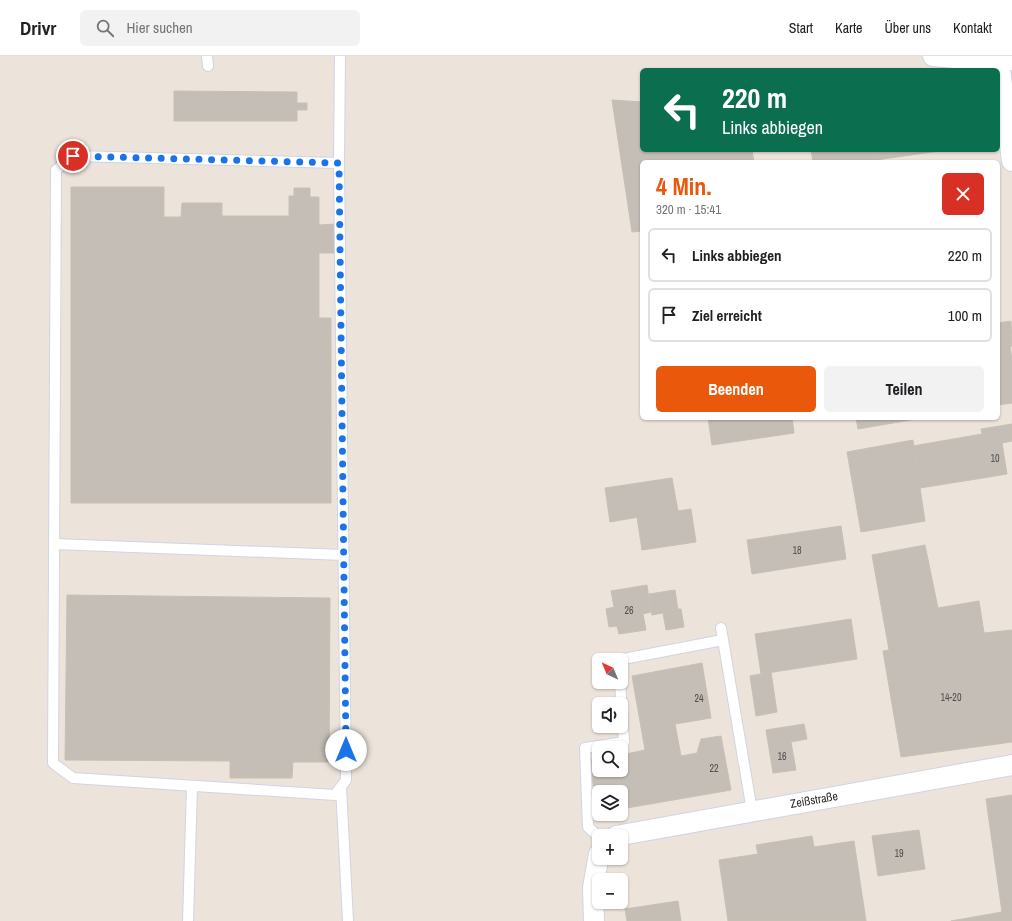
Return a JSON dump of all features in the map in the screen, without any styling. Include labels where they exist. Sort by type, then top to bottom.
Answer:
[{"type":"street","points":[[933,56],[1005,61],[1012,162]]},
{"type":"street","name":"Zeißstraße","points":[[628,834],[1012,765]]},
{"type":"street","points":[[594,921],[594,888],[597,865]]},
{"type":"lane","points":[[339,163],[73,156],[56,170],[53,763],[73,778],[335,795],[346,780],[339,163],[340,56]]},
{"type":"lane","points":[[54,544],[344,555]]},
{"type":"lane","points":[[721,628],[752,811]]},
{"type":"lane","points":[[628,658],[723,640]]},
{"type":"lane","points":[[592,831],[588,827],[585,748],[624,742],[620,689]]},
{"type":"lane","points":[[188,921],[192,786]]},
{"type":"lane","points":[[341,787],[348,921]]},
{"type":"building","points":[[174,91],[297,92],[297,103],[307,103],[307,110],[297,110],[297,121],[174,121]]},
{"type":"building","points":[[612,100],[640,102],[640,152],[752,152],[754,160],[640,160],[640,231],[632,232]]},
{"type":"building","points":[[811,152],[932,152],[876,160],[813,160]]},
{"type":"building","points":[[71,187],[164,187],[164,217],[181,217],[182,203],[222,203],[222,216],[289,216],[289,196],[294,196],[294,188],[310,188],[310,197],[319,197],[319,225],[335,224],[335,253],[319,253],[319,318],[331,318],[331,503],[71,503]]},
{"type":"building","points":[[1011,321],[1012,346],[1010,347],[1009,340],[1000,342],[1000,323]]},
{"type":"building","points":[[1009,340],[1012,359],[1012,403],[1000,405],[1000,342]]},
{"type":"building","points":[[708,420],[792,420],[794,433],[712,445]]},
{"type":"building","points":[[856,420],[910,420],[858,429]]},
{"type":"building","points":[[1012,424],[1012,441],[1002,443],[1007,474],[989,477],[981,429]]},
{"type":"building","points":[[982,434],[989,477],[920,488],[913,446]]},
{"type":"building","points":[[913,440],[925,521],[861,532],[847,452]]},
{"type":"building","points":[[672,478],[678,511],[691,509],[696,542],[642,550],[637,517],[650,515],[645,482]]},
{"type":"building","points":[[645,482],[650,515],[610,522],[605,488]]},
{"type":"building","points":[[841,526],[846,559],[752,574],[747,540]]},
{"type":"building","points":[[925,545],[938,608],[979,601],[984,633],[1012,630],[1012,742],[901,757],[883,651],[889,650],[872,555]]},
{"type":"building","points":[[647,585],[651,612],[643,614],[646,630],[619,634],[617,626],[609,627],[606,609],[614,607],[611,591]]},
{"type":"building","points":[[675,590],[678,610],[652,615],[649,594]]},
{"type":"building","points":[[67,595],[330,598],[329,762],[293,762],[292,778],[230,778],[230,761],[65,760]]},
{"type":"building","points":[[681,609],[684,627],[666,630],[663,613]]},
{"type":"building","points":[[851,619],[857,659],[761,674],[755,634]]},
{"type":"building","points":[[702,663],[711,718],[675,724],[681,756],[697,753],[701,739],[721,736],[731,790],[628,808],[628,785],[593,785],[589,760],[592,759],[592,777],[628,777],[628,754],[645,750],[632,676]]},
{"type":"building","points":[[771,672],[777,712],[756,716],[750,676]]},
{"type":"building","points":[[804,724],[807,739],[791,742],[796,770],[773,773],[766,730]]},
{"type":"building","points":[[1012,795],[1012,921],[951,921],[1002,912],[986,799]]},
{"type":"building","points":[[919,830],[925,869],[878,876],[872,836]]},
{"type":"building","points":[[812,836],[814,847],[854,841],[866,921],[728,921],[719,860],[758,854],[756,845]]},
{"type":"building","points":[[678,901],[681,921],[627,921],[625,909]]},
{"type":"route","points":[[73,156],[339,163],[346,750]]}]
